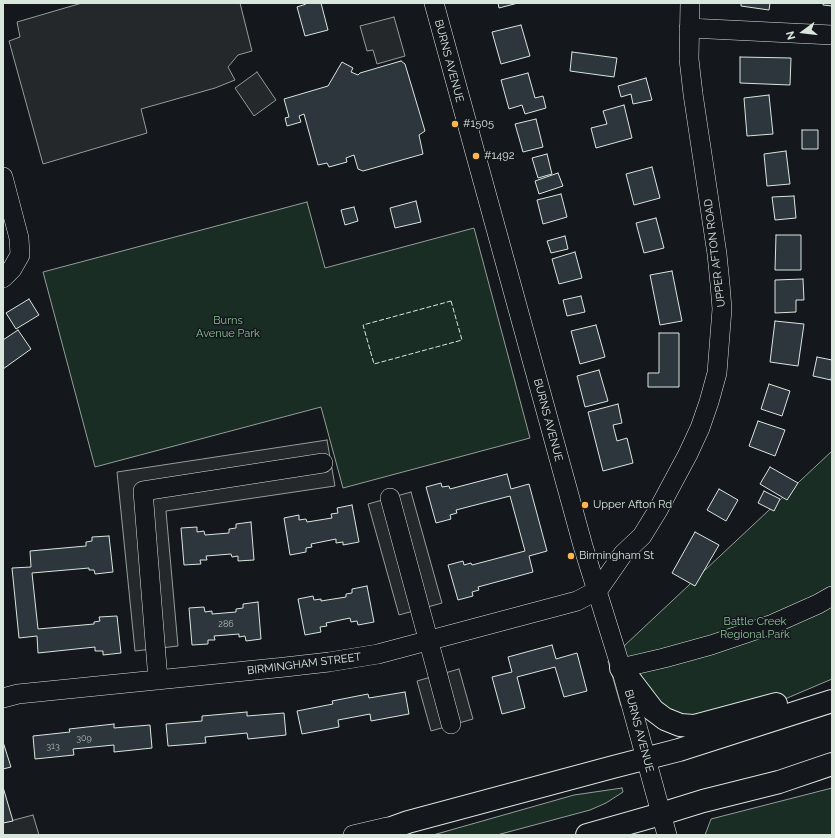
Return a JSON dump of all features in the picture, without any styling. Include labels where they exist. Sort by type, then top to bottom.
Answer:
[{"type":"highway","points":[[621,668],[653,710],[665,719],[680,725],[694,726],[798,699],[832,694]]},
{"type":"highway","points":[[372,835],[408,822],[613,766],[680,750],[832,701]]},
{"type":"highway","points":[[587,835],[703,801],[779,782],[832,764]]},
{"type":"highway","points":[[779,782],[832,776]]},
{"type":"street","name":"BURNS AVENUE","points":[[434,3],[579,530],[621,668],[667,835]]},
{"type":"street","name":"UPPER AFTON ROAD","points":[[598,590],[623,554],[642,536],[658,510],[700,428],[717,373],[722,309],[720,284],[692,94],[689,59],[690,3]]},
{"type":"street","points":[[689,28],[832,35]]},
{"type":"street","points":[[3,177],[19,238],[20,255],[8,274]]},
{"type":"street","points":[[158,680],[143,491],[323,463]]},
{"type":"street","points":[[390,498],[451,724]]},
{"type":"street","name":"BIRMINGHAM STREET","points":[[3,698],[18,694],[285,668],[378,654],[577,601],[598,590]]},
{"type":"street","points":[[621,668],[711,645],[773,624],[818,604],[832,596]]},
{"type":"street","points":[[353,835],[408,822]]},
{"type":"green space","name":"Burns Avenue Park","points":[[307,202],[325,268],[474,228],[530,438],[343,488],[321,407],[95,467],[43,272]]},
{"type":"green space","name":"Battle Creek Regional Park","points":[[832,451],[832,679],[766,707],[675,719],[651,691],[621,706],[608,661]]},
{"type":"green space","points":[[622,788],[623,792],[606,803],[590,810],[497,835],[433,835],[574,795]]},
{"type":"green space","points":[[832,788],[832,835],[705,835],[711,819]]},
{"type":"shaded area","points":[[82,3],[240,3],[252,51],[238,55],[228,67],[235,80],[215,88],[141,109],[147,133],[43,164],[9,41],[20,37],[17,22]]},
{"type":"shaded area","points":[[394,17],[405,56],[377,64],[373,50],[367,51],[360,26]]},
{"type":"shaded area","points":[[257,72],[276,100],[254,116],[235,88]]},
{"type":"shaded area","points":[[327,440],[335,486],[166,511],[178,646],[135,651],[117,472]]},
{"type":"shaded area","points":[[411,492],[442,603],[399,615],[368,504]]},
{"type":"shaded area","points":[[459,669],[473,719],[431,731],[417,681]]},
{"type":"shaded area","points":[[33,815],[39,835],[3,835],[3,823]]},
{"type":"building","points":[[306,3],[321,3],[328,30],[305,36],[297,7]]},
{"type":"building","points":[[498,3],[518,3],[499,8]]},
{"type":"building","points":[[741,3],[770,3],[769,10],[741,6]]},
{"type":"building","points":[[823,3],[832,3],[832,6],[823,5]]},
{"type":"building","points":[[521,25],[530,56],[501,64],[492,32]]},
{"type":"building","points":[[572,52],[617,58],[614,77],[570,71]]},
{"type":"building","points":[[740,57],[791,58],[790,85],[740,83]]},
{"type":"building","points":[[401,61],[405,64],[425,131],[419,135],[423,154],[363,171],[358,169],[354,155],[346,158],[347,162],[329,167],[327,163],[318,165],[304,114],[299,116],[301,122],[287,126],[285,118],[289,117],[284,99],[328,86],[342,62],[353,68],[351,72],[358,75],[360,73]]},
{"type":"building","points":[[528,73],[535,98],[543,96],[546,108],[525,114],[522,105],[509,109],[501,80]]},
{"type":"building","points":[[646,78],[652,100],[633,104],[631,94],[621,97],[618,86]]},
{"type":"building","points":[[769,95],[773,134],[747,136],[744,98]]},
{"type":"building","points":[[624,105],[632,138],[596,148],[591,128],[607,124],[603,111]]},
{"type":"building","points":[[536,119],[543,147],[523,152],[515,124]]},
{"type":"building","points":[[802,130],[818,130],[818,149],[802,149]]},
{"type":"building","points":[[786,151],[790,184],[767,186],[764,154]]},
{"type":"building","points":[[547,154],[552,174],[538,178],[532,158]]},
{"type":"building","points":[[652,167],[660,198],[634,205],[626,174]]},
{"type":"building","points":[[558,173],[563,186],[539,194],[535,181]]},
{"type":"building","points":[[561,194],[567,217],[543,224],[537,200]]},
{"type":"building","points":[[794,196],[796,218],[775,220],[772,197]]},
{"type":"building","points":[[416,201],[421,222],[395,228],[390,208]]},
{"type":"building","points":[[354,207],[358,221],[345,225],[341,210]]},
{"type":"building","points":[[656,218],[664,248],[644,253],[636,223]]},
{"type":"building","points":[[776,235],[801,235],[801,270],[775,270]]},
{"type":"building","points":[[565,236],[568,249],[551,253],[547,241]]},
{"type":"building","points":[[575,252],[582,278],[559,284],[552,259]]},
{"type":"building","points":[[672,271],[682,321],[660,325],[650,275]]},
{"type":"building","points":[[803,279],[804,300],[796,300],[796,312],[775,313],[775,280]]},
{"type":"building","points":[[581,296],[585,312],[567,316],[563,300]]},
{"type":"building","points":[[29,299],[39,315],[16,329],[6,313]]},
{"type":"building","points":[[775,321],[804,324],[798,366],[770,362]]},
{"type":"building","points":[[596,325],[605,357],[580,364],[571,331]]},
{"type":"building","points":[[18,330],[31,349],[3,369],[3,340]]},
{"type":"building","points":[[659,333],[679,333],[679,387],[648,387],[648,373],[659,373]]},
{"type":"building","points":[[817,357],[832,360],[831,380],[813,376]]},
{"type":"building","points":[[599,370],[608,401],[585,407],[577,376]]},
{"type":"building","points":[[769,384],[790,391],[782,416],[761,409]]},
{"type":"building","points":[[618,404],[622,423],[613,425],[617,441],[627,438],[633,463],[603,471],[588,412]]},
{"type":"building","points":[[758,421],[785,430],[775,456],[749,446]]},
{"type":"building","points":[[770,467],[798,483],[787,500],[760,484]]},
{"type":"building","points":[[507,474],[511,489],[529,484],[547,551],[529,556],[533,572],[478,587],[479,590],[472,592],[473,596],[458,600],[448,565],[463,561],[464,565],[471,563],[472,565],[525,551],[510,496],[456,510],[457,513],[450,515],[451,519],[436,523],[426,487],[441,483],[442,487],[449,486],[450,489]]},
{"type":"building","points":[[719,489],[738,500],[726,521],[707,510]]},
{"type":"building","points":[[764,491],[780,499],[774,511],[758,503]]},
{"type":"building","points":[[352,505],[359,542],[343,545],[343,542],[336,543],[336,539],[311,544],[312,547],[306,548],[306,552],[290,555],[284,518],[299,515],[299,520],[306,519],[307,522],[332,518],[331,514],[338,513],[337,508]]},
{"type":"building","points":[[251,522],[254,560],[238,561],[238,556],[232,557],[231,554],[206,556],[207,560],[200,560],[201,564],[184,565],[181,528],[197,527],[197,532],[204,531],[205,535],[229,533],[229,529],[236,528],[236,524]]},
{"type":"building","points":[[695,532],[719,545],[695,586],[672,573]]},
{"type":"building","points":[[109,536],[113,572],[95,574],[94,570],[89,570],[89,568],[32,573],[38,629],[94,624],[94,622],[100,621],[99,617],[117,616],[121,653],[103,655],[103,651],[95,651],[95,647],[38,653],[37,636],[19,638],[12,568],[31,567],[30,551],[86,546],[86,542],[92,541],[92,537]]},
{"type":"building","points":[[367,586],[374,622],[358,625],[357,621],[351,622],[350,618],[326,623],[327,626],[320,627],[321,632],[305,635],[298,599],[313,596],[314,600],[321,599],[321,601],[346,597],[346,594],[352,593],[352,589]]},
{"type":"building","points":[[258,602],[261,639],[246,641],[245,636],[239,637],[239,634],[214,636],[215,640],[208,640],[208,644],[192,645],[189,608],[204,607],[205,612],[212,611],[212,614],[236,612],[236,609],[243,608],[243,604]]},
{"type":"building","points":[[552,645],[556,659],[577,653],[587,691],[564,697],[555,667],[517,677],[525,708],[502,714],[492,677],[512,672],[508,657]]},
{"type":"building","points":[[405,692],[409,714],[371,721],[370,714],[338,720],[339,727],[302,734],[297,711],[333,704],[332,701],[368,694],[369,698]]},
{"type":"building","points":[[247,712],[247,716],[284,713],[286,735],[248,739],[247,733],[205,737],[206,743],[168,746],[166,724],[202,721],[202,716]]},
{"type":"building","points":[[114,724],[114,728],[150,725],[152,748],[114,752],[114,745],[73,749],[74,755],[35,759],[33,736],[70,732],[69,729]]},
{"type":"building","points":[[3,742],[11,767],[3,769]]},
{"type":"building","points":[[3,787],[13,821],[3,823]]},
{"type":"fence","points":[[451,301],[462,340],[374,364],[363,325],[451,301]]},
{"type":"place","name":"#1505","points":[[455,124]]},
{"type":"place","name":"#1492","points":[[476,156]]},
{"type":"place","name":"Upper Afton Rd","points":[[585,505]]},
{"type":"place","name":"Birmingham St","points":[[571,556]]}]
